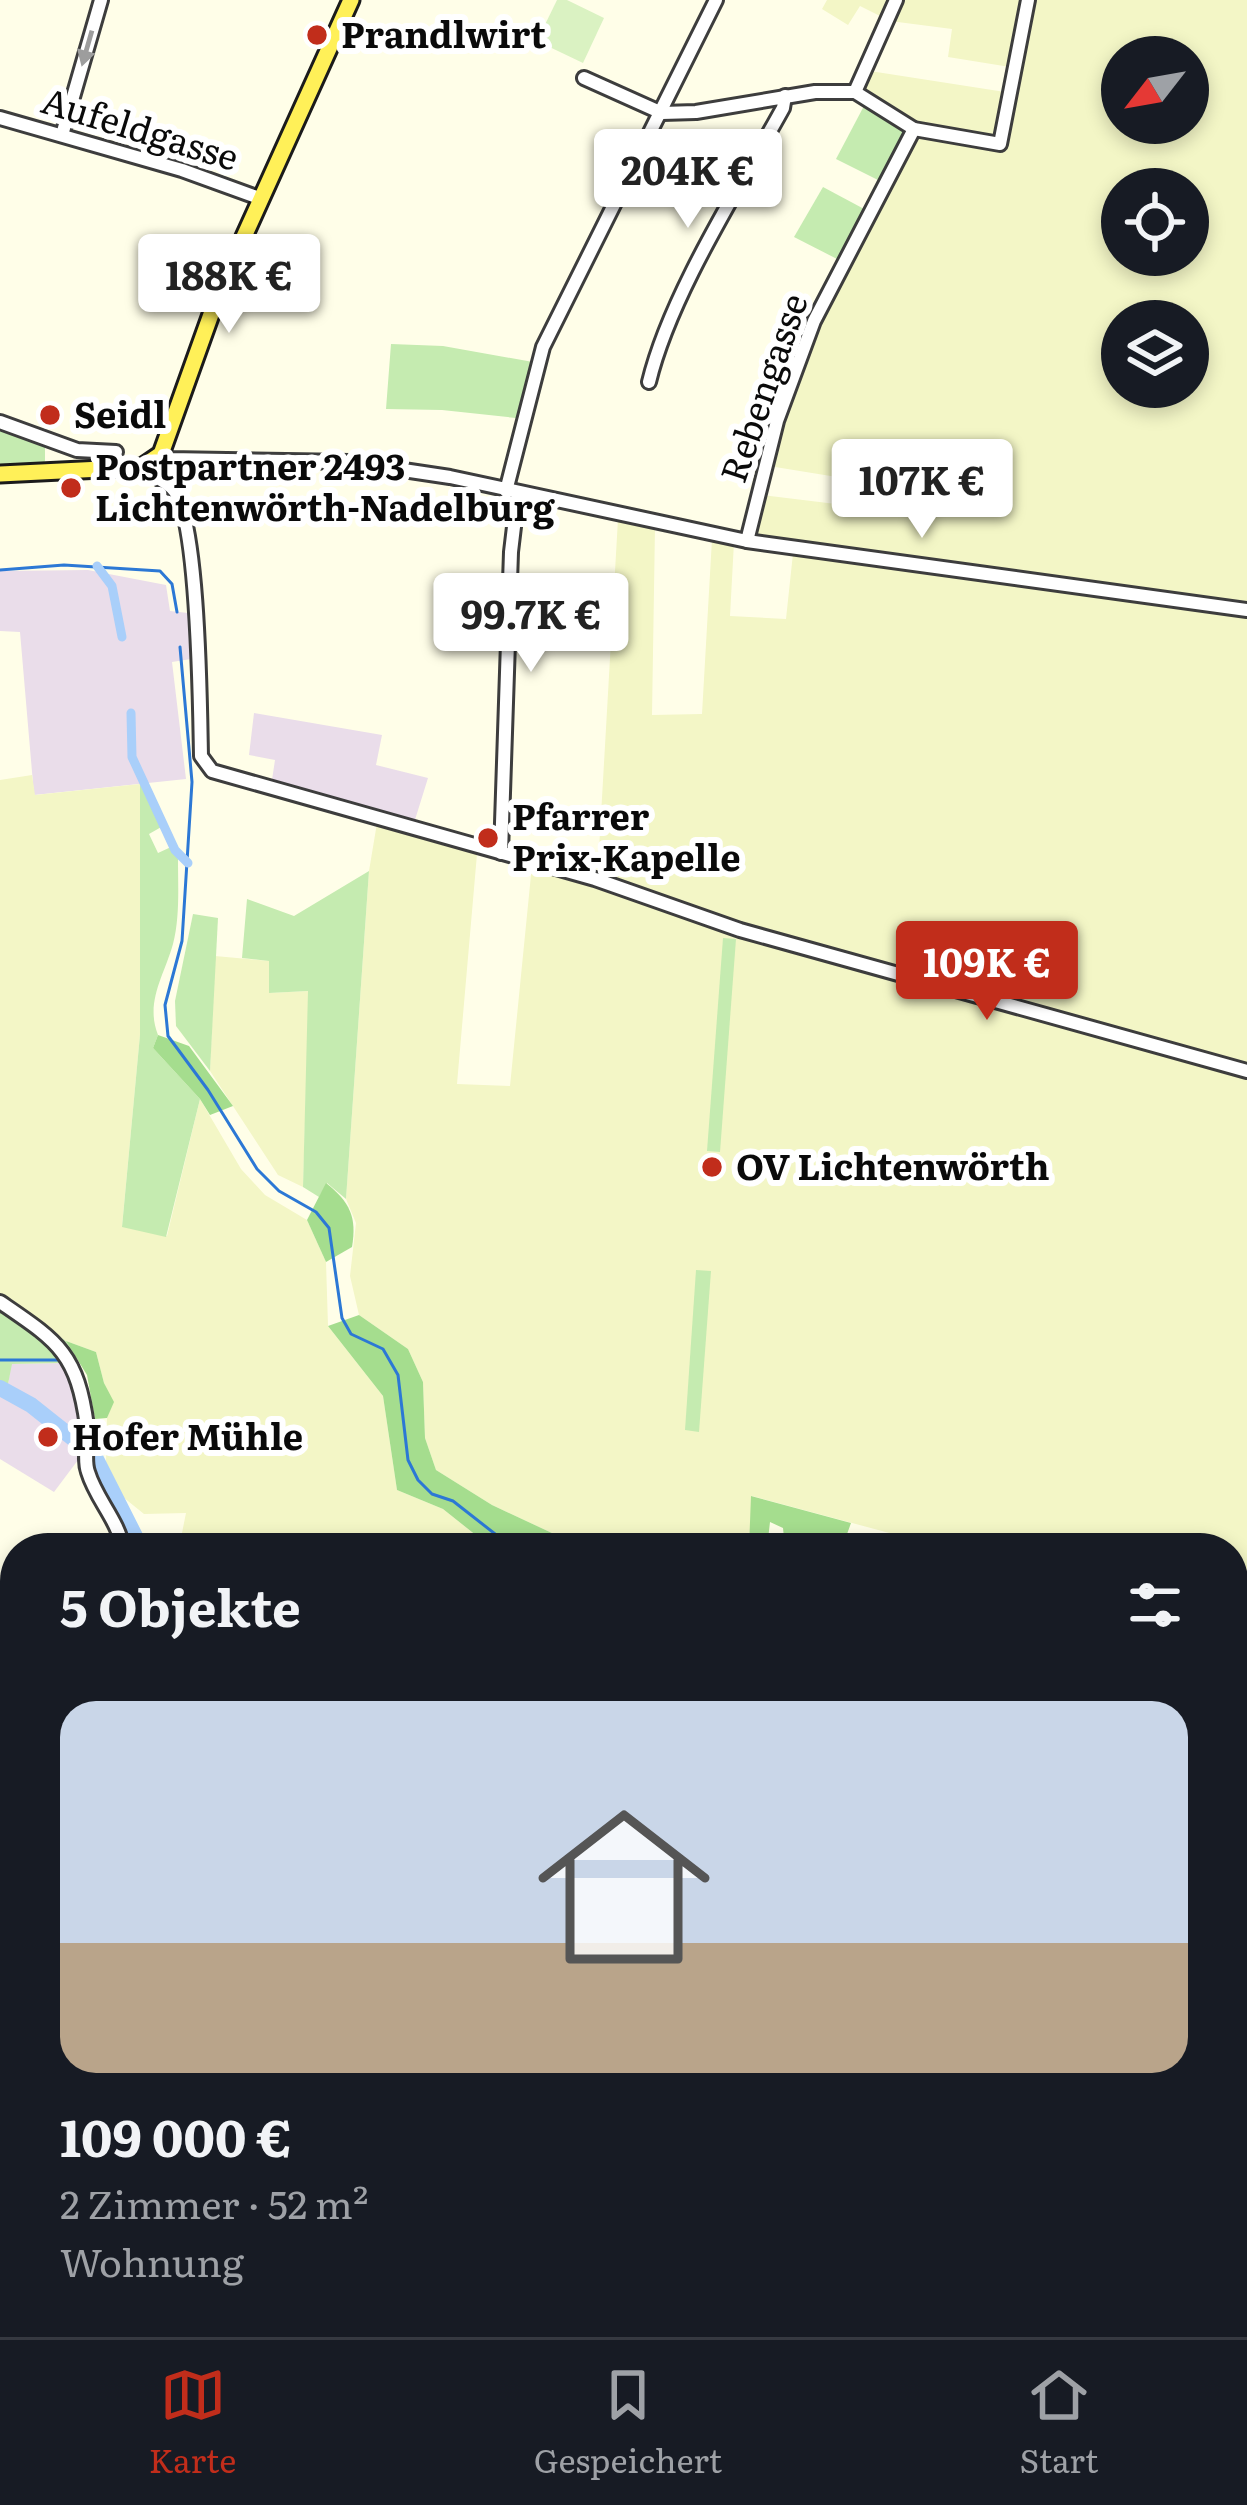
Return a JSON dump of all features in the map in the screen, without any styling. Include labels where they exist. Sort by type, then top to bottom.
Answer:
[{"type":"main road","points":[[0,475],[142,466],[160,454],[219,292],[350,1]]},
{"type":"street","points":[[62,135],[101,0]]},
{"type":"street","points":[[501,853],[512,492],[543,346],[716,0]]},
{"type":"street","points":[[855,92],[896,0]]},
{"type":"street","points":[[584,78],[662,113],[855,92],[914,129],[1000,144],[1028,0]]},
{"type":"street","points":[[650,382],[656,357],[697,266],[783,108],[785,96]]},
{"type":"street","name":"Aufeldgasse","points":[[0,118],[262,199]]},
{"type":"street","name":"Rebengasse","points":[[746,541],[777,421],[814,321],[914,129]]},
{"type":"street","points":[[0,422],[77,450],[116,452]]},
{"type":"street","points":[[64,471],[67,444]]},
{"type":"street","points":[[160,454],[170,459],[350,462],[450,477],[746,541],[1247,610]]},
{"type":"street","points":[[142,466],[172,487],[181,506],[197,612],[201,756],[212,771],[596,879],[740,930],[1247,1071]]},
{"type":"street","points":[[0,1302],[52,1337],[68,1360],[84,1400],[86,1462],[118,1533]]},
{"type":"shaded area","points":[[88,570],[166,585],[170,611],[188,613],[191,659],[172,662],[186,779],[34,795],[20,632],[0,631],[0,571]]},
{"type":"shaded area","points":[[254,713],[382,735],[376,765],[428,778],[414,823],[272,780],[275,760],[249,755]]},
{"type":"shaded area","points":[[62,1363],[80,1399],[84,1438],[81,1456],[54,1492],[0,1459],[0,1392],[9,1396],[14,1390],[8,1384],[11,1364]]},
{"type":"green space","points":[[557,0],[604,18],[583,63],[537,41]]},
{"type":"green space","points":[[827,0],[1247,0],[1247,1533],[889,1533],[752,1496],[750,1533],[552,1533],[492,1505],[436,1470],[425,1438],[423,1382],[408,1349],[359,1315],[350,1276],[356,1223],[346,1199],[369,871],[377,823],[477,854],[457,1084],[510,1086],[532,865],[597,885],[618,519],[655,527],[652,715],[702,714],[712,539],[734,542],[730,616],[786,619],[794,544],[751,536],[762,495],[844,505],[849,479],[769,466],[779,423],[818,321],[920,127],[860,90],[870,71],[1005,92],[1010,67],[948,57],[952,29],[890,21],[860,6],[848,25],[822,9]]},
{"type":"green space","points":[[865,104],[902,127],[904,140],[880,181],[836,159]]},
{"type":"green space","points":[[823,187],[866,210],[839,260],[794,237]]},
{"type":"green space","points":[[391,344],[443,346],[533,362],[516,418],[386,409]]},
{"type":"green space","points":[[0,431],[45,446],[45,461],[41,465],[0,465]]},
{"type":"green space","points":[[32,775],[35,795],[140,784],[140,1035],[122,1226],[167,1236],[200,1099],[241,1169],[265,1195],[307,1220],[326,1262],[328,1326],[383,1396],[397,1490],[443,1509],[473,1533],[182,1533],[186,1513],[144,1514],[123,1497],[106,1463],[107,1418],[113,1402],[96,1352],[66,1341],[0,1296],[0,780]]},
{"type":"green space","points":[[140,784],[163,826],[149,834],[158,853],[171,847],[178,859],[177,923],[157,989],[158,1035],[153,1048],[200,1099],[166,1237],[122,1227],[140,1035]]},
{"type":"green space","points":[[369,871],[346,1199],[327,1183],[319,1197],[303,1187],[308,991],[269,993],[269,961],[242,958],[247,899],[294,916]]},
{"type":"green space","points":[[193,914],[218,918],[210,1071],[176,1026],[175,1001]]},
{"type":"green space","points":[[723,938],[736,939],[720,1152],[707,1151]]},
{"type":"green space","points":[[215,956],[269,961],[269,993],[309,991],[303,1187],[278,1175],[210,1071]]},
{"type":"green space","points":[[158,1035],[189,1046],[233,1106],[210,1115],[153,1048]]},
{"type":"green space","points":[[326,1183],[346,1204],[353,1227],[352,1247],[326,1262],[307,1220]]},
{"type":"green space","points":[[696,1270],[711,1271],[699,1432],[685,1430]]},
{"type":"green space","points":[[0,1296],[66,1341],[74,1352],[62,1363],[12,1364],[8,1384],[0,1381]]},
{"type":"green space","points":[[359,1315],[408,1349],[423,1382],[425,1438],[436,1470],[492,1505],[552,1533],[473,1533],[443,1509],[397,1490],[383,1396],[328,1326]]},
{"type":"green space","points":[[66,1341],[96,1352],[114,1402],[107,1418],[95,1419],[87,1375]]},
{"type":"green space","points":[[751,1496],[851,1523],[847,1533],[784,1533],[770,1522],[769,1533],[750,1533]]},
{"type":"waterway","points":[[0,570],[64,565],[160,571],[172,584],[177,612]]},
{"type":"waterway","points":[[97,566],[112,586],[122,637]]},
{"type":"waterway","points":[[180,647],[192,782],[182,941],[165,1005],[168,1036],[257,1169],[279,1191],[316,1212],[329,1228],[342,1318],[351,1334],[383,1349],[398,1375],[408,1460],[418,1480],[494,1533]]},
{"type":"waterway","points":[[131,713],[132,757],[175,850],[188,863]]},
{"type":"waterway","points":[[0,1360],[58,1360]]},
{"type":"waterway","points":[[0,1388],[31,1405],[94,1455],[133,1533]]},
{"type":"waterway","points":[[92,1422],[94,1455]]},
{"type":"place","name":"Prandlwirt","points":[[317,35]]},
{"type":"place","name":"Seidl","points":[[50,415]]},
{"type":"place","name":"Postpartner 2493 Lichtenwörth-Nadelburg","points":[[71,488]]},
{"type":"place","name":"Pfarrer Prix-Kapelle","points":[[488,838]]},
{"type":"place","name":"OV Lichtenwörth","points":[[712,1167]]},
{"type":"place","name":"Hofer Mühle","points":[[48,1437]]}]
